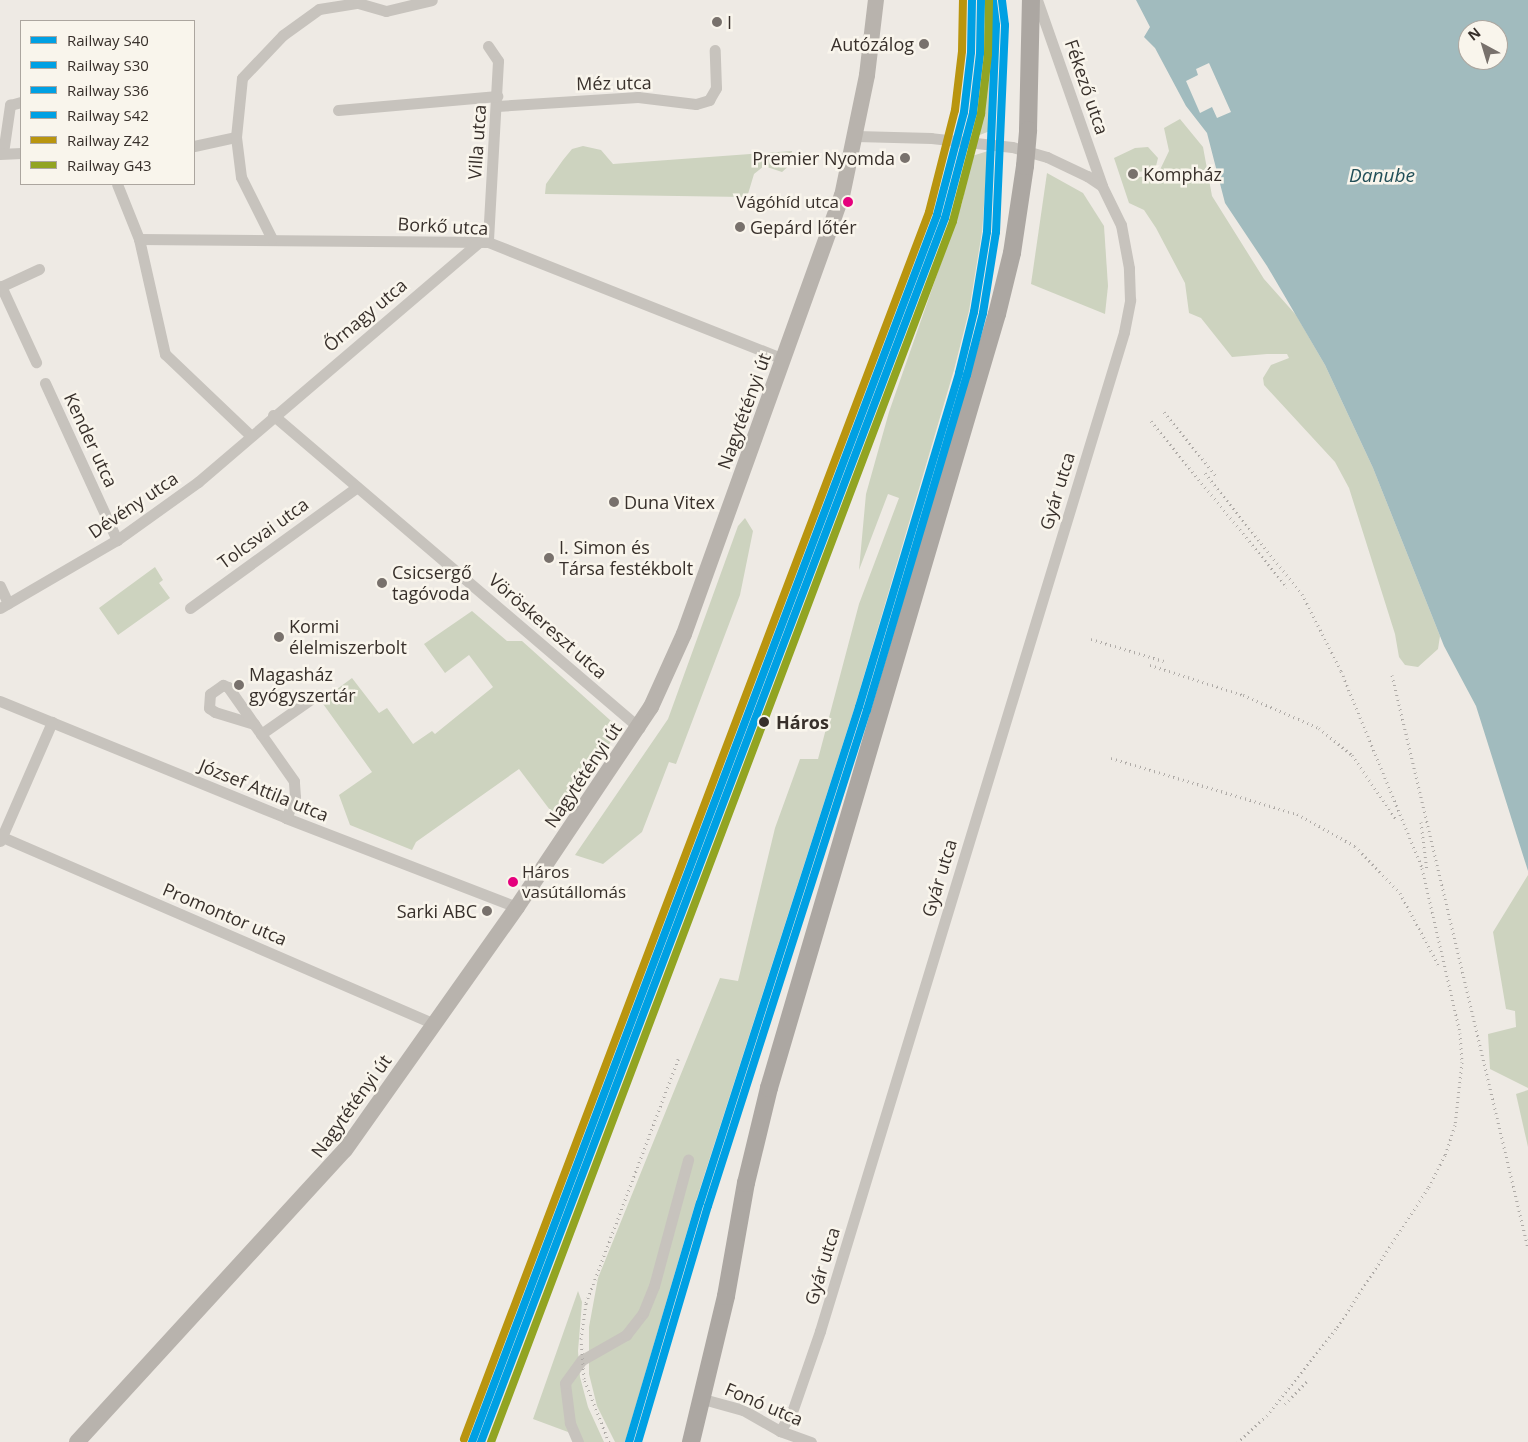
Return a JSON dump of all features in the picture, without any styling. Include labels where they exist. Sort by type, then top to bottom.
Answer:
[{"type":"main road","name":"Nagytétényi út","points":[[77,1442],[328,1171],[435,1024],[639,728],[684,634],[842,196],[856,136],[876,0]]},
{"type":"main road","points":[[690,1442],[703,1399],[726,1296],[746,1183],[769,1088],[997,314],[1012,253],[1025,166],[1028,130],[1031,0]]},
{"type":"street","points":[[272,239],[240,177],[236,138],[242,78],[262,54],[300,22],[320,9],[338,4],[358,3],[386,11],[432,0]]},
{"type":"street","name":"Fékező utca","points":[[1037,0],[1102,186]]},
{"type":"street","name":"Villa utca","points":[[484,242],[497,101],[498,61],[488,46]]},
{"type":"street","name":"Méz utca","points":[[338,110],[497,101],[638,97],[696,104],[709,100],[716,88],[715,50]]},
{"type":"street","points":[[20,102],[10,105],[2,153],[20,153]]},
{"type":"street","points":[[856,136],[931,138],[1012,148],[1059,162],[1102,186]]},
{"type":"street","points":[[195,146],[236,138]]},
{"type":"street","points":[[117,185],[139,239],[166,354],[250,435]]},
{"type":"street","name":"Gyár utca","points":[[780,1431],[792,1412],[820,1331],[1124,332],[1130,300],[1129,268],[1120,225],[1102,186]]},
{"type":"street","name":"Borkő utca","points":[[139,239],[484,242],[784,359]]},
{"type":"street","name":"Őrnagy utca","points":[[273,415],[484,242]]},
{"type":"street","points":[[36,362],[1,286],[39,269]]},
{"type":"street","name":"Kender utca","points":[[46,383],[117,540]]},
{"type":"street","name":"Dévény utca","points":[[4,606],[117,540],[198,482],[273,415]]},
{"type":"street","name":"Vöröskereszt utca","points":[[273,415],[639,728]]},
{"type":"street","name":"Tolcsvai utca","points":[[190,608],[357,487]]},
{"type":"street","points":[[0,586],[4,606]]},
{"type":"street","points":[[286,818],[295,797],[294,781],[258,729],[317,694]]},
{"type":"street","name":"József Attila utca","points":[[0,701],[286,818],[517,907]]},
{"type":"street","points":[[1,838],[52,722]]},
{"type":"street","name":"Promontor utca","points":[[1,838],[435,1024]]},
{"type":"street","points":[[578,1442],[570,1423],[564,1396],[570,1373],[582,1360],[626,1335],[642,1313],[654,1286],[688,1160]]},
{"type":"street","name":"Fonó utca","points":[[703,1399],[742,1410],[780,1431],[811,1442]]},
{"type":"green space","points":[[984,0],[990,0],[994,26],[990,131],[972,138],[985,27]]},
{"type":"green space","points":[[1180,119],[1203,147],[1212,196],[1264,279],[1296,315],[1325,365],[1373,468],[1440,636],[1438,649],[1418,667],[1405,665],[1399,657],[1395,634],[1349,488],[1335,462],[1264,385],[1263,378],[1271,365],[1289,358],[1287,354],[1232,357],[1201,318],[1189,313],[1185,283],[1156,228],[1144,210],[1129,203],[1114,158],[1135,148],[1148,147],[1158,158],[1155,170],[1137,172],[1139,177],[1157,176],[1169,151],[1164,128]]},
{"type":"green space","points":[[583,146],[601,150],[613,164],[792,151],[792,163],[782,172],[764,166],[754,174],[748,194],[744,197],[545,194],[546,184],[563,160],[572,149]]},
{"type":"green space","points":[[988,151],[982,232],[969,311],[954,370],[855,706],[696,1201],[625,1442],[615,1442],[597,1406],[589,1374],[589,1327],[598,1278],[720,978],[738,981],[775,828],[800,759],[818,759],[859,604],[899,498],[888,494],[859,570],[866,494],[889,412],[962,203],[972,156]]},
{"type":"green space","points":[[1047,173],[1083,193],[1104,226],[1108,286],[1105,314],[1031,284]]},
{"type":"green space","points":[[745,518],[753,531],[740,595],[676,764],[669,762],[642,832],[603,864],[575,855],[668,719],[738,526]]},
{"type":"green space","points":[[155,567],[163,580],[159,583],[170,598],[118,635],[99,608]]},
{"type":"green space","points":[[472,611],[507,641],[522,641],[620,729],[556,818],[519,769],[416,842],[412,850],[350,825],[339,795],[372,772],[321,701],[352,678],[379,713],[387,708],[413,744],[432,731],[435,734],[493,687],[469,655],[445,673],[424,644]]},
{"type":"green space","points":[[1528,875],[1528,1088],[1490,1069],[1488,1034],[1516,1027],[1515,1011],[1506,1009],[1493,932]]},
{"type":"green space","points":[[1528,1090],[1528,1147],[1516,1094]]},
{"type":"green space","points":[[578,1291],[582,1302],[578,1351],[580,1377],[588,1407],[604,1442],[581,1442],[568,1432],[533,1419]]},
{"type":"water","name":"Danube","points":[[1136,0],[1528,0],[1528,871],[1476,706],[1444,646],[1373,468],[1325,365],[1267,266],[1225,203],[1207,133],[1186,106],[1155,48],[1144,37],[1150,27]]},
{"type":"pier","points":[[1209,63],[1231,112],[1217,118],[1212,107],[1200,113],[1186,81],[1198,75],[1196,69]]},
{"type":"railway","points":[[1164,412],[1218,478]]},
{"type":"railway","points":[[1151,421],[1287,587]]},
{"type":"railway","points":[[1205,473],[1302,594],[1341,671],[1422,868],[1460,1033],[1462,1062],[1455,1125],[1445,1155],[1428,1188],[1336,1329],[1267,1415],[1238,1442]]},
{"type":"railway","points":[[1091,639],[1164,661]]},
{"type":"railway","points":[[1150,665],[1243,695],[1319,728],[1352,755],[1396,819]]},
{"type":"railway","points":[[1392,675],[1528,1248]]},
{"type":"railway","points":[[1111,758],[1297,814],[1355,846],[1400,893],[1439,966]]},
{"type":"railway","points":[[1421,822],[1427,871]]},
{"type":"railway","points":[[609,1442],[584,1379],[581,1339],[586,1303],[678,1059]]},
{"type":"railway","points":[[1285,1404],[1308,1380]]},
{"type":"rail line","name":"Z42","points":[[464,1439],[929,212],[955,110],[962,51],[963,0]]},
{"type":"rail line","name":"S40","points":[[472,1442],[937,215],[964,112],[971,52],[972,0]]},
{"type":"rail line","name":"S42","points":[[481,1442],[945,218],[973,113],[980,53],[981,0]]},
{"type":"rail line","name":"G43","points":[[491,1442],[953,221],[981,114],[988,54],[989,0]]},
{"type":"rail line","name":"S30","points":[[629,1442],[700,1203],[859,707],[959,373],[974,312],[987,232],[996,25],[993,0]]},
{"type":"rail line","name":"S36","points":[[638,1442],[708,1206],[867,710],[967,375],[983,313],[996,232],[1005,25],[1002,0]]},
{"type":"place","name":"I","points":[[717,22]]},
{"type":"place","name":"Autózálog","points":[[924,44]]},
{"type":"place","name":"Premier Nyomda","points":[[905,158]]},
{"type":"place","name":"Kompház","points":[[1133,174]]},
{"type":"place","name":"Vágóhíd utca","points":[[848,202]]},
{"type":"place","name":"Gepárd lőtér","points":[[740,227]]},
{"type":"place","name":"Duna Vitex","points":[[614,502]]},
{"type":"place","name":"I. Simon és Társa festékbolt","points":[[549,558]]},
{"type":"place","name":"Csicsergő tagóvoda","points":[[382,583]]},
{"type":"place","name":"Kormi élelmiszerbolt","points":[[279,637]]},
{"type":"place","name":"Magasház gyógyszertár","points":[[239,685]]},
{"type":"place","name":"Háros","points":[[764,722]]},
{"type":"place","name":"Háros vasútállomás","points":[[513,882]]},
{"type":"place","name":"Sarki ABC","points":[[487,911]]}]
